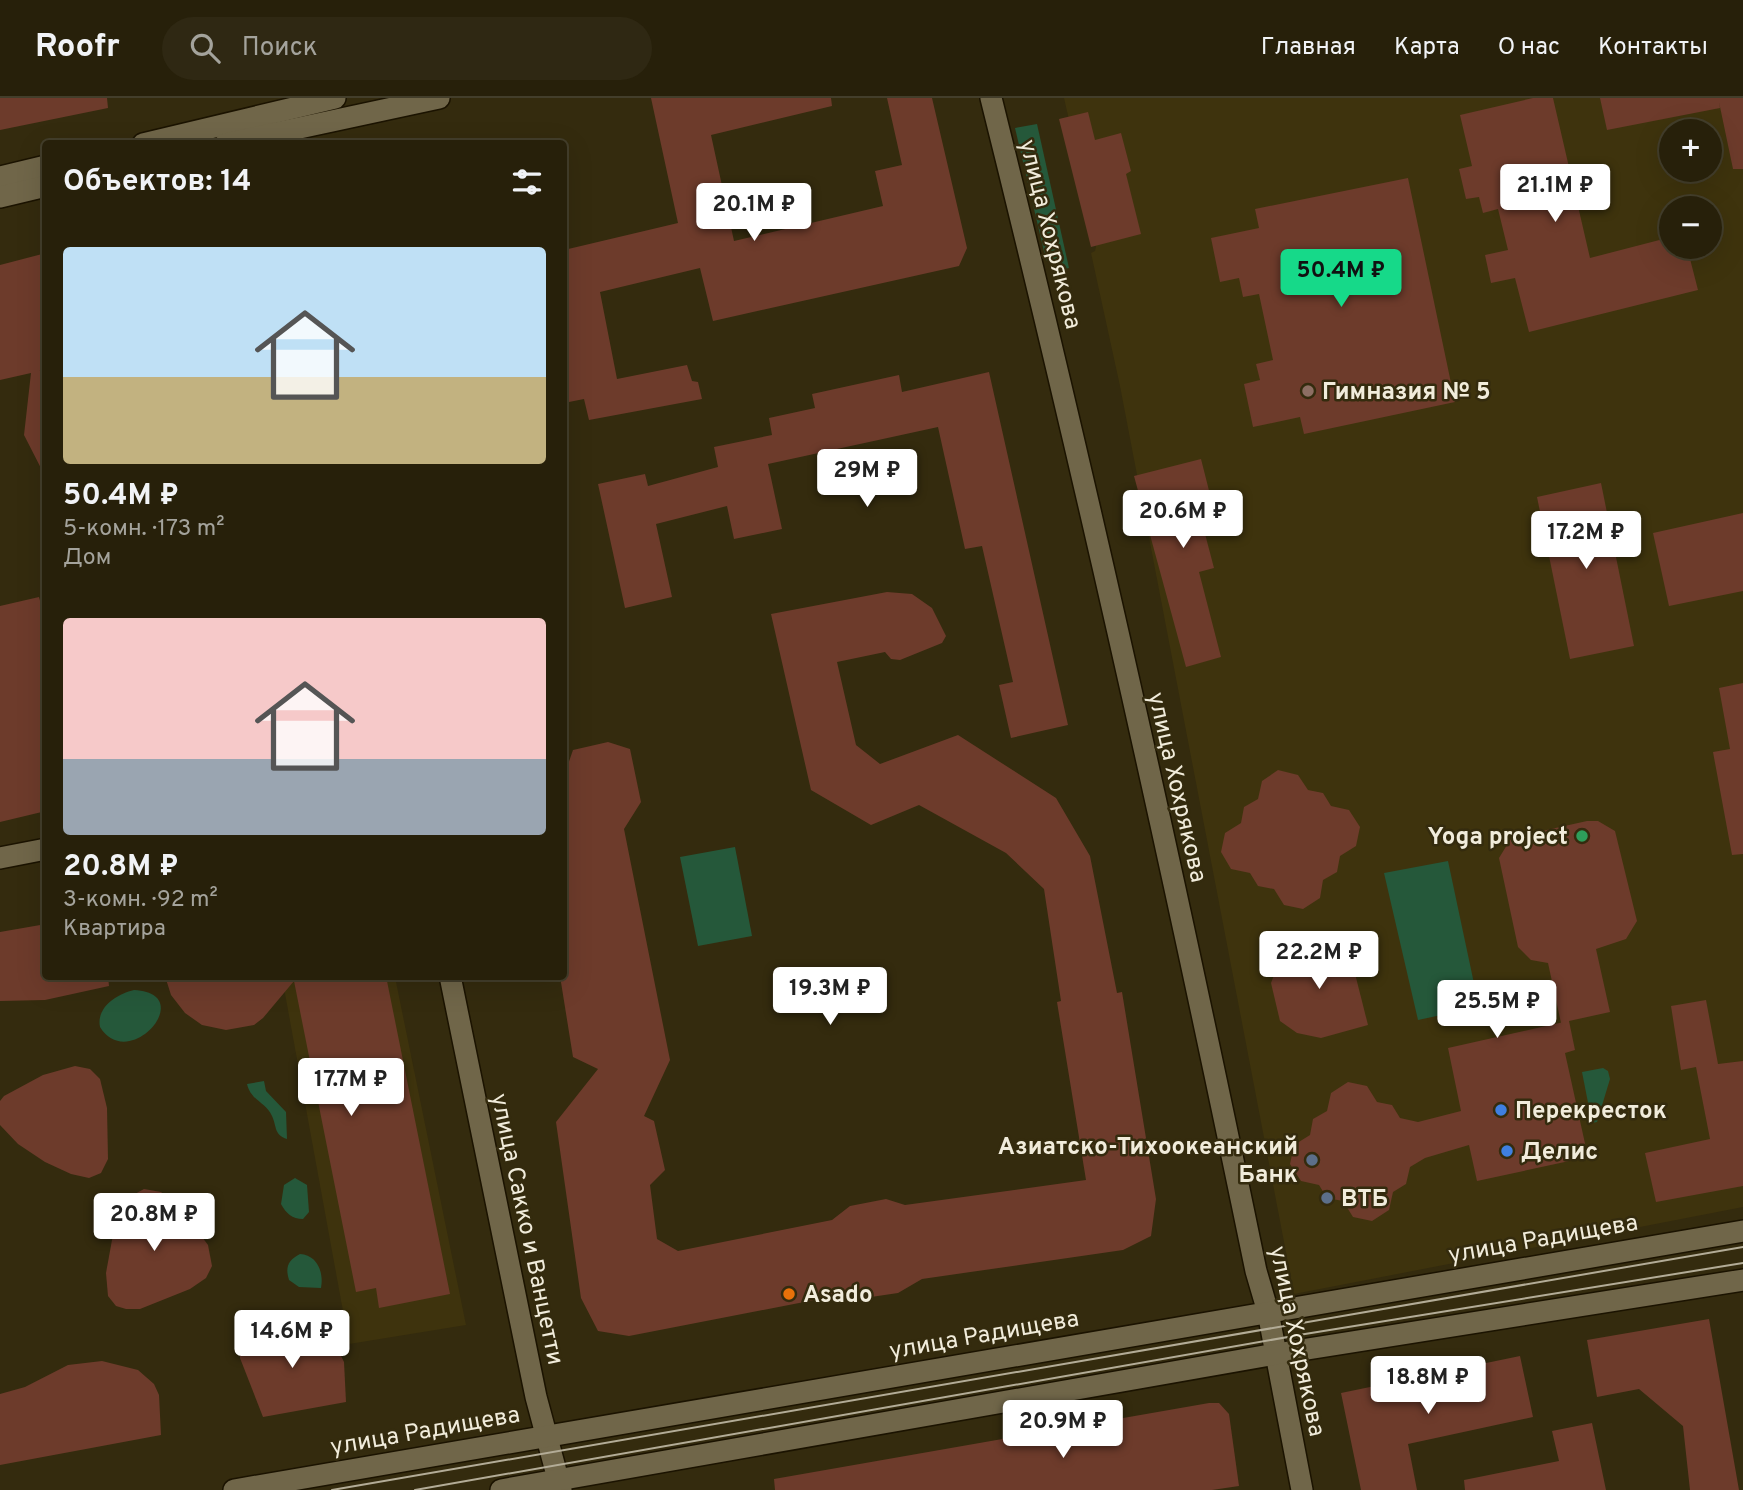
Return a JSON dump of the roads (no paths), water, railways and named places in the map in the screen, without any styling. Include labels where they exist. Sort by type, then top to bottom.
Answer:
[{"type":"street","points":[[234,140],[335,98]]},
{"type":"street","points":[[167,140],[439,98]]},
{"type":"street","name":"улица Хохрякова","points":[[991,98],[1046,323],[1196,983],[1256,1270],[1268,1312],[1302,1490]]},
{"type":"street","points":[[0,177],[42,167]]},
{"type":"street","points":[[0,197],[42,187]]},
{"type":"street","points":[[0,858],[42,850]]},
{"type":"street","name":"улица Сакко и Ванцетти","points":[[451,980],[527,1353],[560,1484]]},
{"type":"street","name":"улица Радищева","points":[[234,1490],[1743,1231]]},
{"type":"street","points":[[501,1490],[560,1484],[1276,1354],[1743,1280]]},
{"type":"tram line","points":[[332,1490],[1743,1247]]},
{"type":"tram line","points":[[415,1490],[1305,1334],[1743,1263]]},
{"type":"place","name":"Гимназия № 5","points":[[1308,391]]},
{"type":"place","name":"Yoga projeсt","points":[[1582,836]]},
{"type":"place","name":"Перекресток","points":[[1501,1110]]},
{"type":"place","name":"Делис","points":[[1507,1151]]},
{"type":"place","name":"Азиатско-Тихоокеанский Банк","points":[[1312,1160]]},
{"type":"place","name":"ВТБ","points":[[1327,1198]]},
{"type":"place","name":"Asado","points":[[789,1294]]}]
